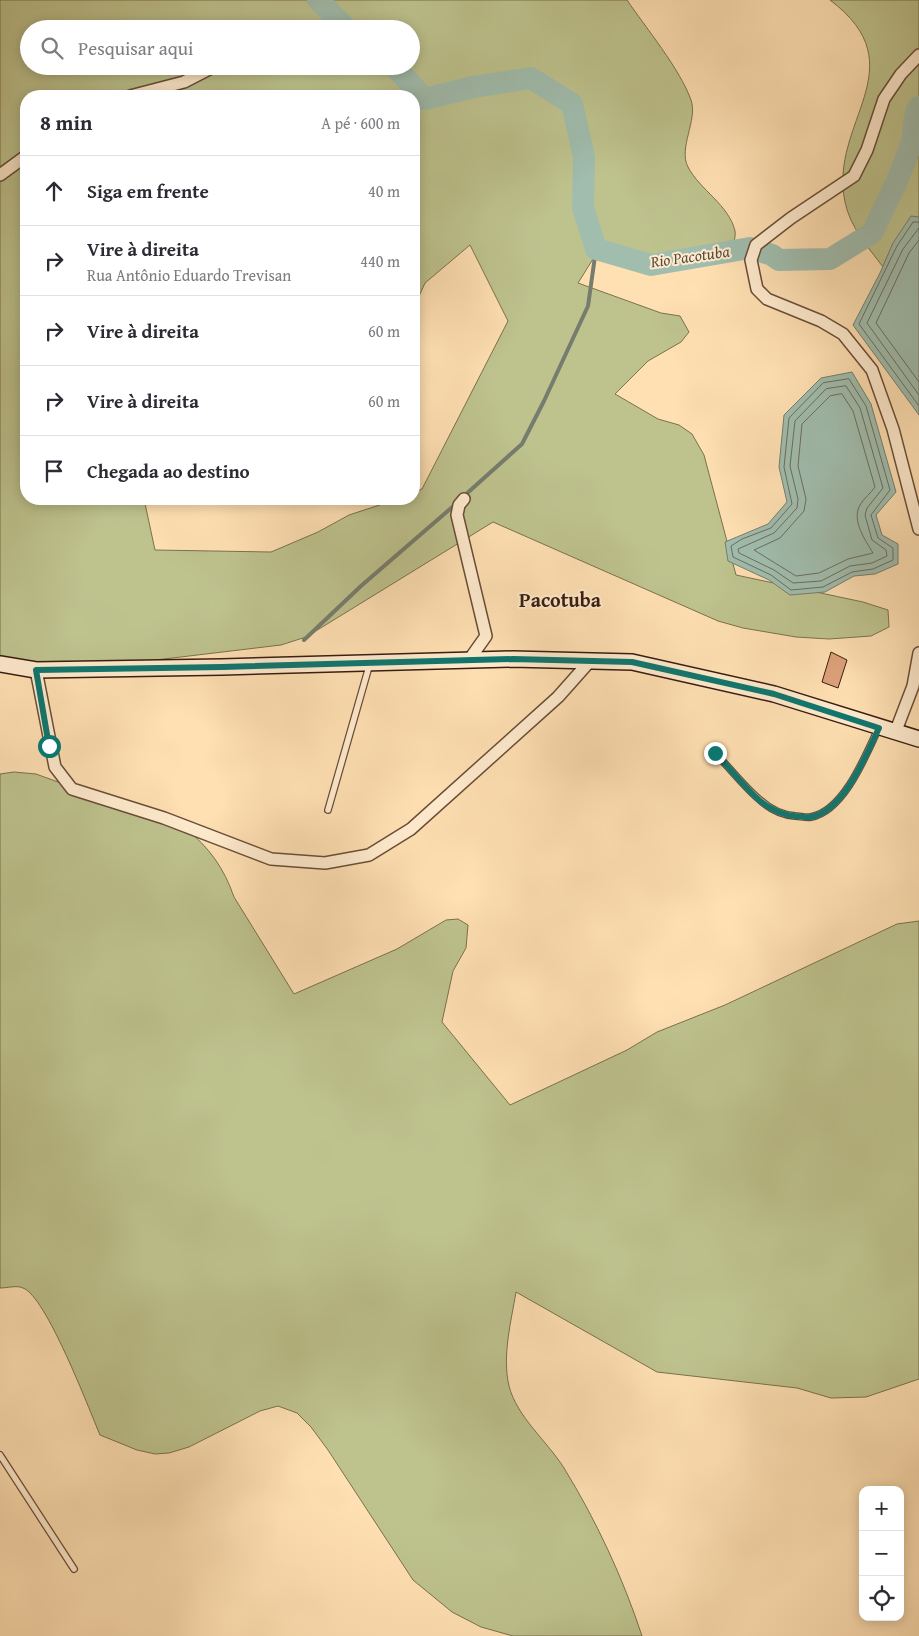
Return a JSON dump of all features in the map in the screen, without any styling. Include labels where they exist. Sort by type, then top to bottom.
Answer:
[{"type":"street","points":[[919,55],[901,74],[884,99],[867,150],[854,176],[791,218],[756,245],[751,260],[757,289],[767,299],[821,321],[843,334],[872,370],[893,429],[919,529]]},
{"type":"street","points":[[153,90],[184,82],[198,75]]},
{"type":"street","points":[[0,175],[20,160]]},
{"type":"street","points":[[464,499],[459,505],[458,515],[486,636],[469,660]]},
{"type":"street","points":[[895,733],[913,686],[919,653]]},
{"type":"street","points":[[0,664],[36,670],[469,660],[632,662],[774,694],[919,739]]},
{"type":"street","points":[[36,670],[55,767],[72,789],[164,818],[271,858],[324,863],[369,855],[411,829],[558,697],[590,661]]},
{"type":"lane","points":[[328,810],[370,663]]},
{"type":"lane","points":[[715,753],[760,800],[776,811],[790,815],[810,817],[824,812],[840,798],[862,764],[879,728]]},
{"type":"lane","points":[[0,1455],[74,1570]]},
{"type":"green space","points":[[0,0],[627,0],[671,62],[686,88],[692,108],[685,151],[688,167],[727,213],[735,234],[733,246],[714,259],[682,262],[603,243],[578,283],[661,313],[680,316],[689,332],[681,342],[648,361],[615,394],[658,419],[679,425],[692,434],[704,455],[736,575],[863,602],[888,610],[889,627],[871,636],[829,639],[796,637],[743,628],[718,621],[493,522],[306,637],[281,645],[114,665],[0,662]]},
{"type":"green space","points":[[830,0],[919,0],[919,220],[906,228],[901,234],[883,267],[855,228],[847,211],[843,173],[848,146],[864,96],[869,72],[868,49],[856,25]]},
{"type":"green space","points":[[14,772],[36,774],[185,828],[215,859],[234,897],[294,994],[397,949],[446,920],[458,919],[468,925],[466,948],[453,971],[442,1022],[510,1105],[627,1050],[657,1032],[725,1005],[897,924],[919,921],[919,1379],[866,1397],[831,1398],[797,1388],[657,1372],[516,1292],[506,1363],[509,1386],[513,1397],[525,1418],[564,1468],[587,1508],[608,1550],[635,1614],[642,1636],[513,1636],[481,1627],[452,1612],[413,1580],[328,1450],[311,1427],[297,1413],[278,1406],[260,1411],[189,1447],[169,1453],[155,1454],[137,1450],[100,1435],[55,1331],[43,1311],[32,1296],[23,1288],[0,1288],[0,774]]},
{"type":"water","points":[[911,216],[919,217],[919,415],[853,325],[893,243]]},
{"type":"water","points":[[852,372],[871,404],[896,492],[876,515],[882,535],[898,544],[898,564],[875,574],[854,576],[825,592],[790,595],[769,580],[728,561],[725,542],[768,524],[787,502],[779,467],[784,415],[821,378]]},
{"type":"building","points":[[831,652],[847,660],[838,688],[822,682]]},
{"type":"waterway","name":"Rio Pacotuba","points":[[318,0],[338,20]]},
{"type":"waterway","name":"Rio Pacotuba","points":[[402,75],[417,90]]},
{"type":"waterway","name":"Rio Pacotuba","points":[[420,94],[425,99],[473,87],[531,78],[572,104],[584,157],[583,208],[596,249],[651,265],[750,248],[772,255],[779,260],[830,259],[872,233],[897,181],[912,142],[916,112],[919,107]]},
{"type":"waterway","points":[[464,496],[522,444],[588,306],[596,249]]},
{"type":"waterway","points":[[304,640],[361,586],[457,503]]},
{"type":"district","name":"Pacotuba","points":[[560,600]]},
{"type":"route","points":[[49,746],[36,670],[513,659],[632,662],[774,694],[879,728],[862,764],[840,798],[824,812],[810,817],[790,815],[776,811],[760,800],[715,753]]}]
